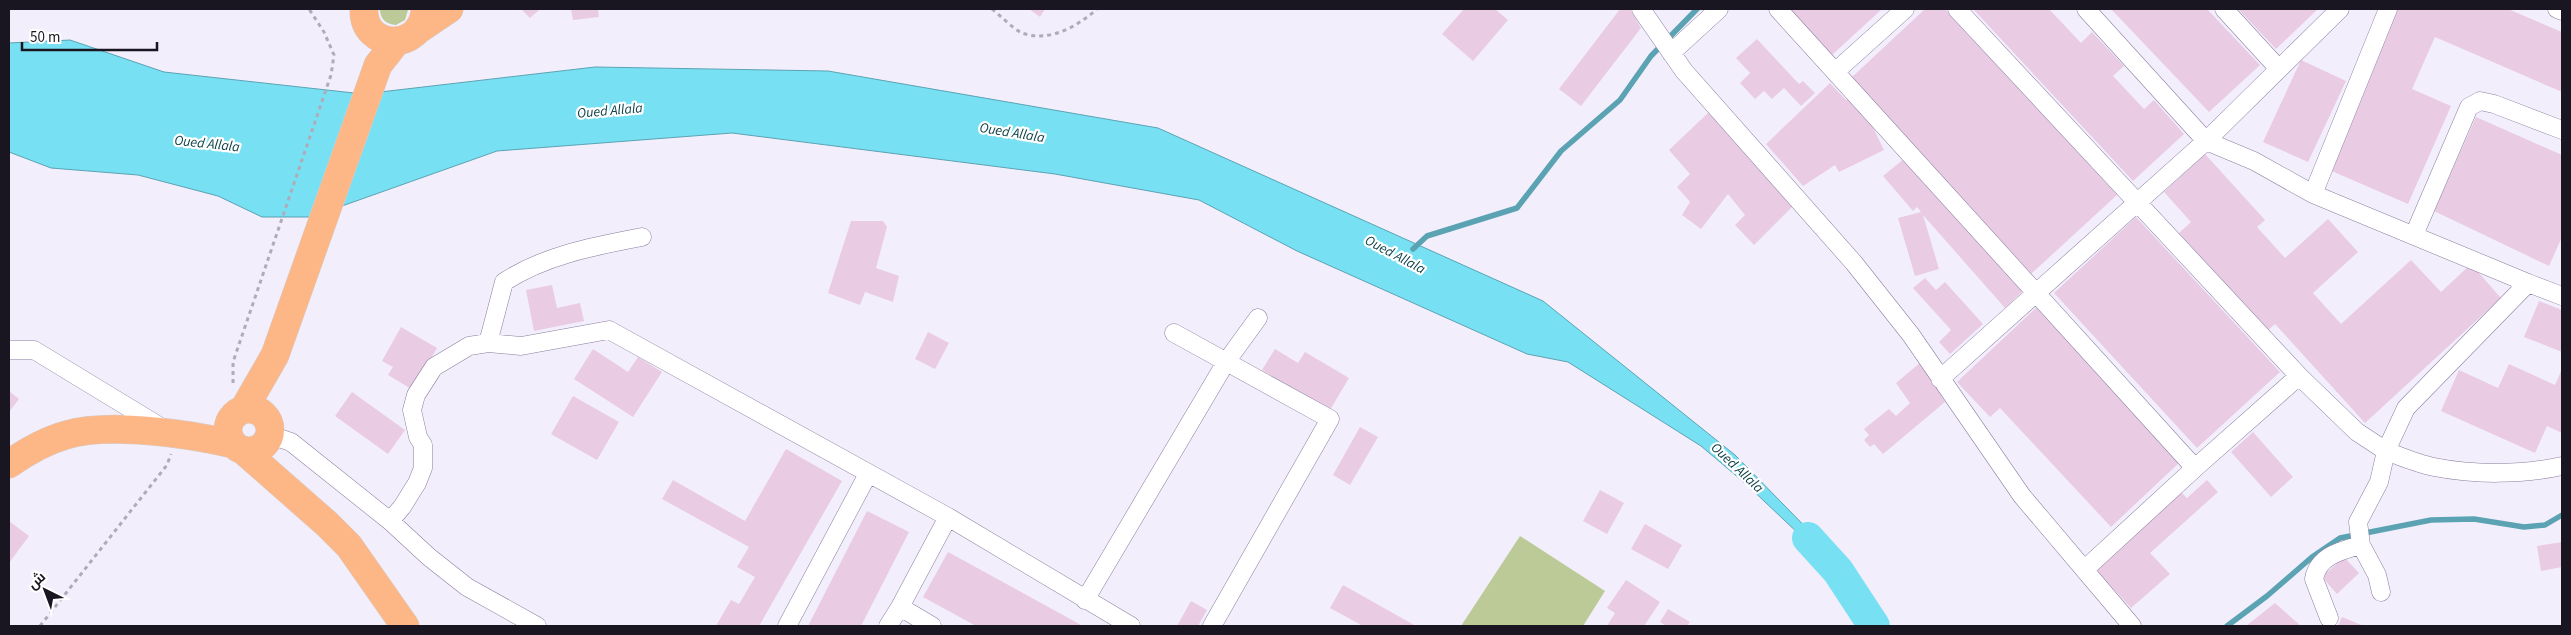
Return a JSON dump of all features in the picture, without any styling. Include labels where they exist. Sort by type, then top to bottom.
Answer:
[{"type":"main road","points":[[367,18],[382,38],[414,27],[449,9]]},
{"type":"main road","points":[[367,18],[376,53],[375,74]]},
{"type":"main road","points":[[257,439],[275,356],[375,74],[384,56],[414,27]]},
{"type":"main road","points":[[275,356],[239,412],[230,420],[227,432],[257,439],[290,491],[349,546],[405,626]]},
{"type":"main road","points":[[171,434],[254,409],[263,414],[257,439]]},
{"type":"main road","points":[[9,464],[47,442],[68,434],[103,431],[257,439]]},
{"type":"street","points":[[1642,9],[1669,51],[1854,263],[1911,335],[2022,496],[2132,626]]},
{"type":"street","points":[[1669,51],[1718,9]]},
{"type":"street","points":[[1778,9],[1836,71],[2035,294],[2196,468]]},
{"type":"street","points":[[1836,71],[1905,9]]},
{"type":"street","points":[[1957,9],[2299,376],[2357,432],[2386,451],[2435,467],[2477,471],[2542,471],[2562,466]]},
{"type":"street","points":[[2086,9],[2206,141],[2254,161],[2313,194],[2562,296]]},
{"type":"street","points":[[2224,9],[2279,69]]},
{"type":"street","points":[[1940,379],[2206,141],[2340,9]]},
{"type":"street","points":[[2313,194],[2388,9]]},
{"type":"street","points":[[2557,9],[2562,12]]},
{"type":"street","points":[[2414,234],[2469,107],[2480,101],[2494,104],[2562,130]]},
{"type":"street","points":[[488,343],[504,282],[519,272],[585,247],[642,237]]},
{"type":"street","points":[[2381,592],[2373,565],[2360,545],[2358,522],[2379,482],[2386,451],[2406,408],[2528,283]]},
{"type":"street","points":[[1085,600],[1226,362],[1258,318]]},
{"type":"street","points":[[390,521],[402,508],[417,483],[423,468],[423,446],[418,437],[412,410],[416,395],[434,368],[469,346],[488,343],[521,346],[609,330],[948,517],[1130,626]]},
{"type":"street","points":[[1174,333],[1330,419],[1212,626]]},
{"type":"street","points":[[9,350],[34,350],[171,434]]},
{"type":"street","points":[[2085,569],[2299,376]]},
{"type":"street","points":[[257,439],[291,442],[390,521],[429,557],[468,587],[537,626]]},
{"type":"street","points":[[787,626],[868,474]]},
{"type":"street","points":[[888,626],[948,517]]},
{"type":"street","points":[[2329,618],[2314,580],[2315,572],[2327,558],[2360,545]]},
{"type":"street","points":[[900,607],[932,626]]},
{"type":"path","points":[[239,343],[331,75],[334,55],[324,32],[309,9]]},
{"type":"path","points":[[992,9],[1021,32],[1041,36],[1067,29],[1086,18],[1096,9]]},
{"type":"path","points":[[40,626],[167,465],[172,452],[171,434]]},
{"type":"green space","points":[[380,9],[408,10],[405,20],[396,25],[384,20]]},
{"type":"green space","points":[[1520,536],[1605,591],[1583,626],[1461,626]]},
{"type":"water","points":[[70,40],[164,72],[363,94],[595,67],[828,71],[1158,128],[1543,301],[1735,455],[1831,553],[1838,571],[1746,484],[1701,446],[1568,362],[1527,354],[1297,251],[1199,200],[1055,174],[732,133],[497,151],[311,217],[262,217],[218,196],[138,175],[51,168],[9,152],[9,43]]},
{"type":"building","points":[[521,9],[540,9],[530,18]]},
{"type":"building","points":[[571,9],[598,9],[599,17],[573,20]]},
{"type":"building","points":[[1029,9],[1045,9],[1040,17]]},
{"type":"building","points":[[1464,9],[1495,9],[1508,20],[1473,61],[1442,34]]},
{"type":"building","points":[[1620,9],[1630,9],[1641,28],[1581,106],[1559,89]]},
{"type":"building","points":[[1788,9],[1882,9],[1832,55]]},
{"type":"building","points":[[1925,9],[1945,9],[2117,195],[2031,274],[1851,78]]},
{"type":"building","points":[[1973,9],[2049,9],[2081,43],[2092,32],[2124,66],[2113,76],[2144,109],[2154,100],[2184,134],[2133,181]]},
{"type":"building","points":[[2111,9],[2207,9],[2260,65],[2209,112]]},
{"type":"building","points":[[2238,9],[2318,9],[2276,49]]},
{"type":"building","points":[[2396,9],[2508,9],[2562,32],[2562,92],[2435,37],[2412,89],[2451,106],[2408,204],[2327,169]]},
{"type":"building","points":[[1757,39],[1799,84],[1803,81],[1815,93],[1801,106],[1784,88],[1772,99],[1764,91],[1755,99],[1740,83],[1750,73],[1736,58]]},
{"type":"building","points":[[2301,60],[2346,81],[2308,162],[2263,142]]},
{"type":"building","points":[[1830,83],[1846,100],[1859,99],[1884,150],[1839,172],[1835,165],[1803,186],[1766,144]]},
{"type":"building","points":[[1709,112],[1794,205],[1754,245],[1735,225],[1745,215],[1728,194],[1701,229],[1682,215],[1690,202],[1677,187],[1690,174],[1669,150]]},
{"type":"building","points":[[2476,117],[2562,155],[2562,237],[2549,266],[2434,211]]},
{"type":"building","points":[[2205,154],[2265,220],[2257,227],[2285,258],[2328,219],[2358,252],[2313,293],[2341,324],[2411,260],[2441,292],[2471,264],[2501,298],[2365,423],[2275,324],[2267,331],[2179,233],[2191,222],[2164,192]]},
{"type":"building","points":[[1905,158],[2024,290],[2005,308],[1923,215],[1939,269],[1915,276],[1898,218],[1921,212],[1917,207],[1913,211],[1883,176]]},
{"type":"building","points":[[2136,217],[2280,372],[2197,448],[2054,293]]},
{"type":"building","points":[[851,221],[883,221],[887,227],[876,268],[899,276],[893,302],[865,292],[860,305],[828,293]]},
{"type":"building","points":[[1925,278],[1936,290],[1945,282],[1983,324],[1950,354],[1939,342],[1951,330],[1913,288]]},
{"type":"building","points":[[552,285],[557,308],[580,303],[584,321],[534,331],[526,290]]},
{"type":"building","points":[[2539,301],[2562,310],[2562,352],[2524,337]]},
{"type":"building","points":[[2037,307],[2181,461],[2111,527],[2000,408],[1990,417],[1957,382]]},
{"type":"building","points":[[401,327],[437,348],[413,390],[388,375],[393,367],[382,361]]},
{"type":"building","points":[[928,332],[949,343],[935,369],[915,359]]},
{"type":"building","points":[[593,349],[628,372],[638,357],[662,372],[633,417],[574,379]]},
{"type":"building","points":[[1275,349],[1298,363],[1305,352],[1349,378],[1330,410],[1262,370]]},
{"type":"building","points":[[1921,362],[1945,402],[1883,454],[1874,444],[1870,447],[1864,440],[1869,435],[1864,429],[1889,409],[1896,416],[1910,403],[1896,383]]},
{"type":"building","points":[[2509,364],[2555,385],[2562,369],[2562,433],[2547,426],[2535,453],[2441,411],[2459,370],[2498,388]]},
{"type":"building","points":[[9,391],[19,399],[9,412]]},
{"type":"building","points":[[352,392],[405,430],[388,454],[335,416]]},
{"type":"building","points":[[573,396],[619,422],[597,460],[551,434]]},
{"type":"building","points":[[1360,427],[1378,437],[1350,485],[1333,475]]},
{"type":"building","points":[[2253,432],[2293,477],[2271,497],[2231,452]]},
{"type":"building","points":[[786,449],[842,481],[759,626],[716,626],[731,600],[739,604],[755,577],[737,567],[749,547],[662,499],[673,480],[745,521]]},
{"type":"building","points":[[2207,480],[2218,492],[2150,553],[2170,574],[2131,608],[2096,570],[2181,492],[2187,498]]},
{"type":"building","points":[[1600,490],[1624,503],[1607,534],[1583,521]]},
{"type":"building","points":[[867,511],[909,532],[861,626],[808,626]]},
{"type":"building","points":[[9,521],[29,536],[9,563]]},
{"type":"building","points":[[1645,524],[1682,545],[1668,569],[1631,549]]},
{"type":"building","points":[[2562,542],[2562,567],[2541,571],[2537,546]]},
{"type":"building","points":[[948,552],[1083,626],[976,626],[923,597]]},
{"type":"building","points":[[2344,557],[2359,573],[2337,594],[2322,577]]},
{"type":"building","points":[[1626,580],[1660,602],[1644,626],[1607,626],[1615,613],[1607,608]]},
{"type":"building","points":[[1343,585],[1416,626],[1363,626],[1330,608]]},
{"type":"building","points":[[1191,601],[1207,610],[1198,626],[1177,626]]},
{"type":"building","points":[[2275,603],[2301,626],[2246,626]]},
{"type":"building","points":[[1668,609],[1690,622],[1687,626],[1666,626],[1660,622]]},
{"type":"building","points":[[2342,617],[2364,626],[2338,626]]},
{"type":"waterway","points":[[1413,249],[1427,236],[1517,208],[1561,151],[1620,100],[1651,56],[1697,9]]},
{"type":"waterway","points":[[2227,626],[2267,596],[2312,557],[2340,538],[2431,520],[2474,519],[2524,527],[2545,525],[2562,515]]},
{"type":"waterway","name":"Oued Allala","points":[[1808,538],[1838,571],[1874,626]]}]
